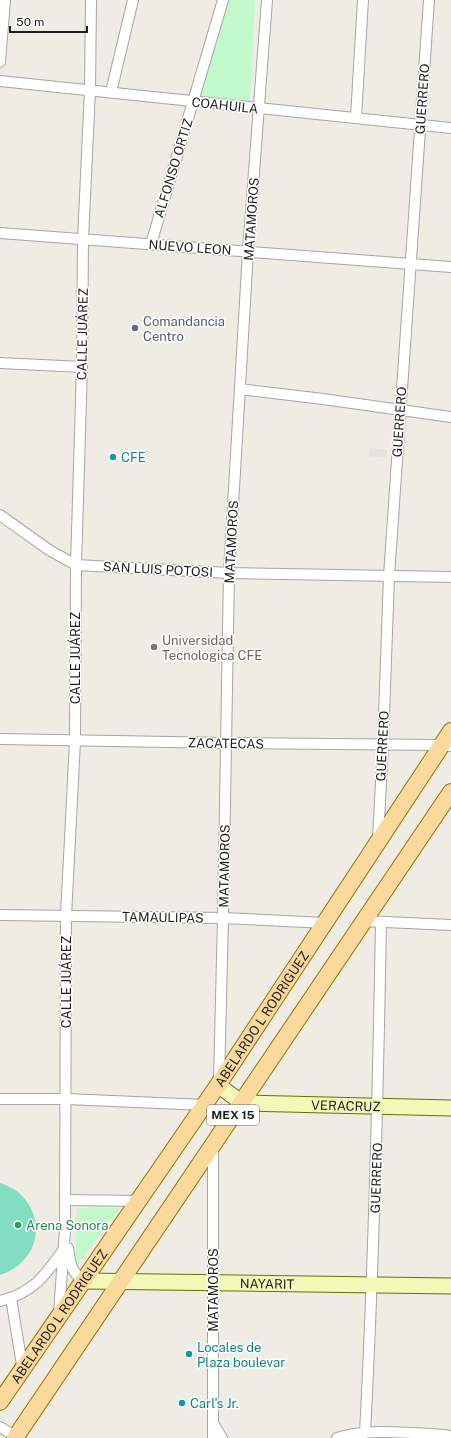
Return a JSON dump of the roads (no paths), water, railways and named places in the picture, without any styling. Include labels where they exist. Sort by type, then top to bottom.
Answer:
[{"type":"main road","name":"ABELARDO L RODRIGUEZ","points":[[0,1402],[23,1371],[83,1281],[218,1086],[325,923],[446,745],[451,731]]},
{"type":"main road","name":"MEX 15","points":[[16,1437],[213,1142],[242,1103],[451,792]]},
{"type":"street","points":[[0,62],[5,0]]},
{"type":"street","name":"CALLE JUÁREZ","points":[[59,1317],[65,1230],[66,916],[74,741],[76,564],[82,367],[83,239],[90,90],[91,0]]},
{"type":"street","points":[[111,92],[133,0]]},
{"type":"street","name":"ALFONSO ORTIZ","points":[[150,244],[223,0]]},
{"type":"street","name":"MATAMOROS","points":[[218,1086],[223,918],[229,573],[248,251],[267,0]]},
{"type":"street","points":[[356,117],[363,0]]},
{"type":"street","name":"GUERRERO","points":[[378,845],[389,576],[429,0]]},
{"type":"street","name":"COAHUILA","points":[[0,81],[451,128]]},
{"type":"street","name":"NUEVO LEON","points":[[0,233],[451,267]]},
{"type":"street","points":[[0,363],[82,367]]},
{"type":"street","points":[[240,389],[400,409],[451,417]]},
{"type":"street","name":"SAN LUIS POTOSI","points":[[0,515],[49,550],[76,564],[229,573],[451,577]]},
{"type":"street","name":"ZACATECAS","points":[[0,739],[446,745]]},
{"type":"street","name":"TAMAULIPAS","points":[[0,915],[223,918],[325,923]]},
{"type":"street","points":[[364,921],[451,925]]},
{"type":"street","name":"GUERRERO","points":[[365,1433],[378,1107],[381,922]]},
{"type":"street","points":[[218,1086],[242,1103]]},
{"type":"street","points":[[0,1099],[66,1099],[205,1105],[228,1121]]},
{"type":"street","name":"VERACRUZ","points":[[242,1103],[451,1108]]},
{"type":"street","name":"MATAMOROS","points":[[213,1142],[213,1438]]},
{"type":"street","points":[[65,1200],[139,1201]]},
{"type":"street","points":[[65,1230],[73,1270],[76,1276],[83,1281]]},
{"type":"street","points":[[0,1301],[11,1298],[31,1288],[45,1276],[64,1249]]},
{"type":"street","name":"NAYARIT","points":[[83,1281],[451,1286]]},
{"type":"street","points":[[11,1298],[23,1371]]},
{"type":"street","points":[[213,1423],[222,1438]]},
{"type":"street","points":[[0,1427],[16,1437]]},
{"type":"street","points":[[337,1438],[365,1433],[420,1436],[448,1434]]},
{"type":"place","name":"Comandancia Centro","points":[[135,328]]},
{"type":"place","name":"CFE","points":[[113,457]]},
{"type":"place","name":"Universidad Tecnologica CFE","points":[[154,647]]},
{"type":"place","name":"Arena Sonora","points":[[18,1225]]},
{"type":"place","name":"Locales de Plaza boulevar","points":[[189,1354]]},
{"type":"place","name":"Carl's Jr.","points":[[182,1403]]}]
